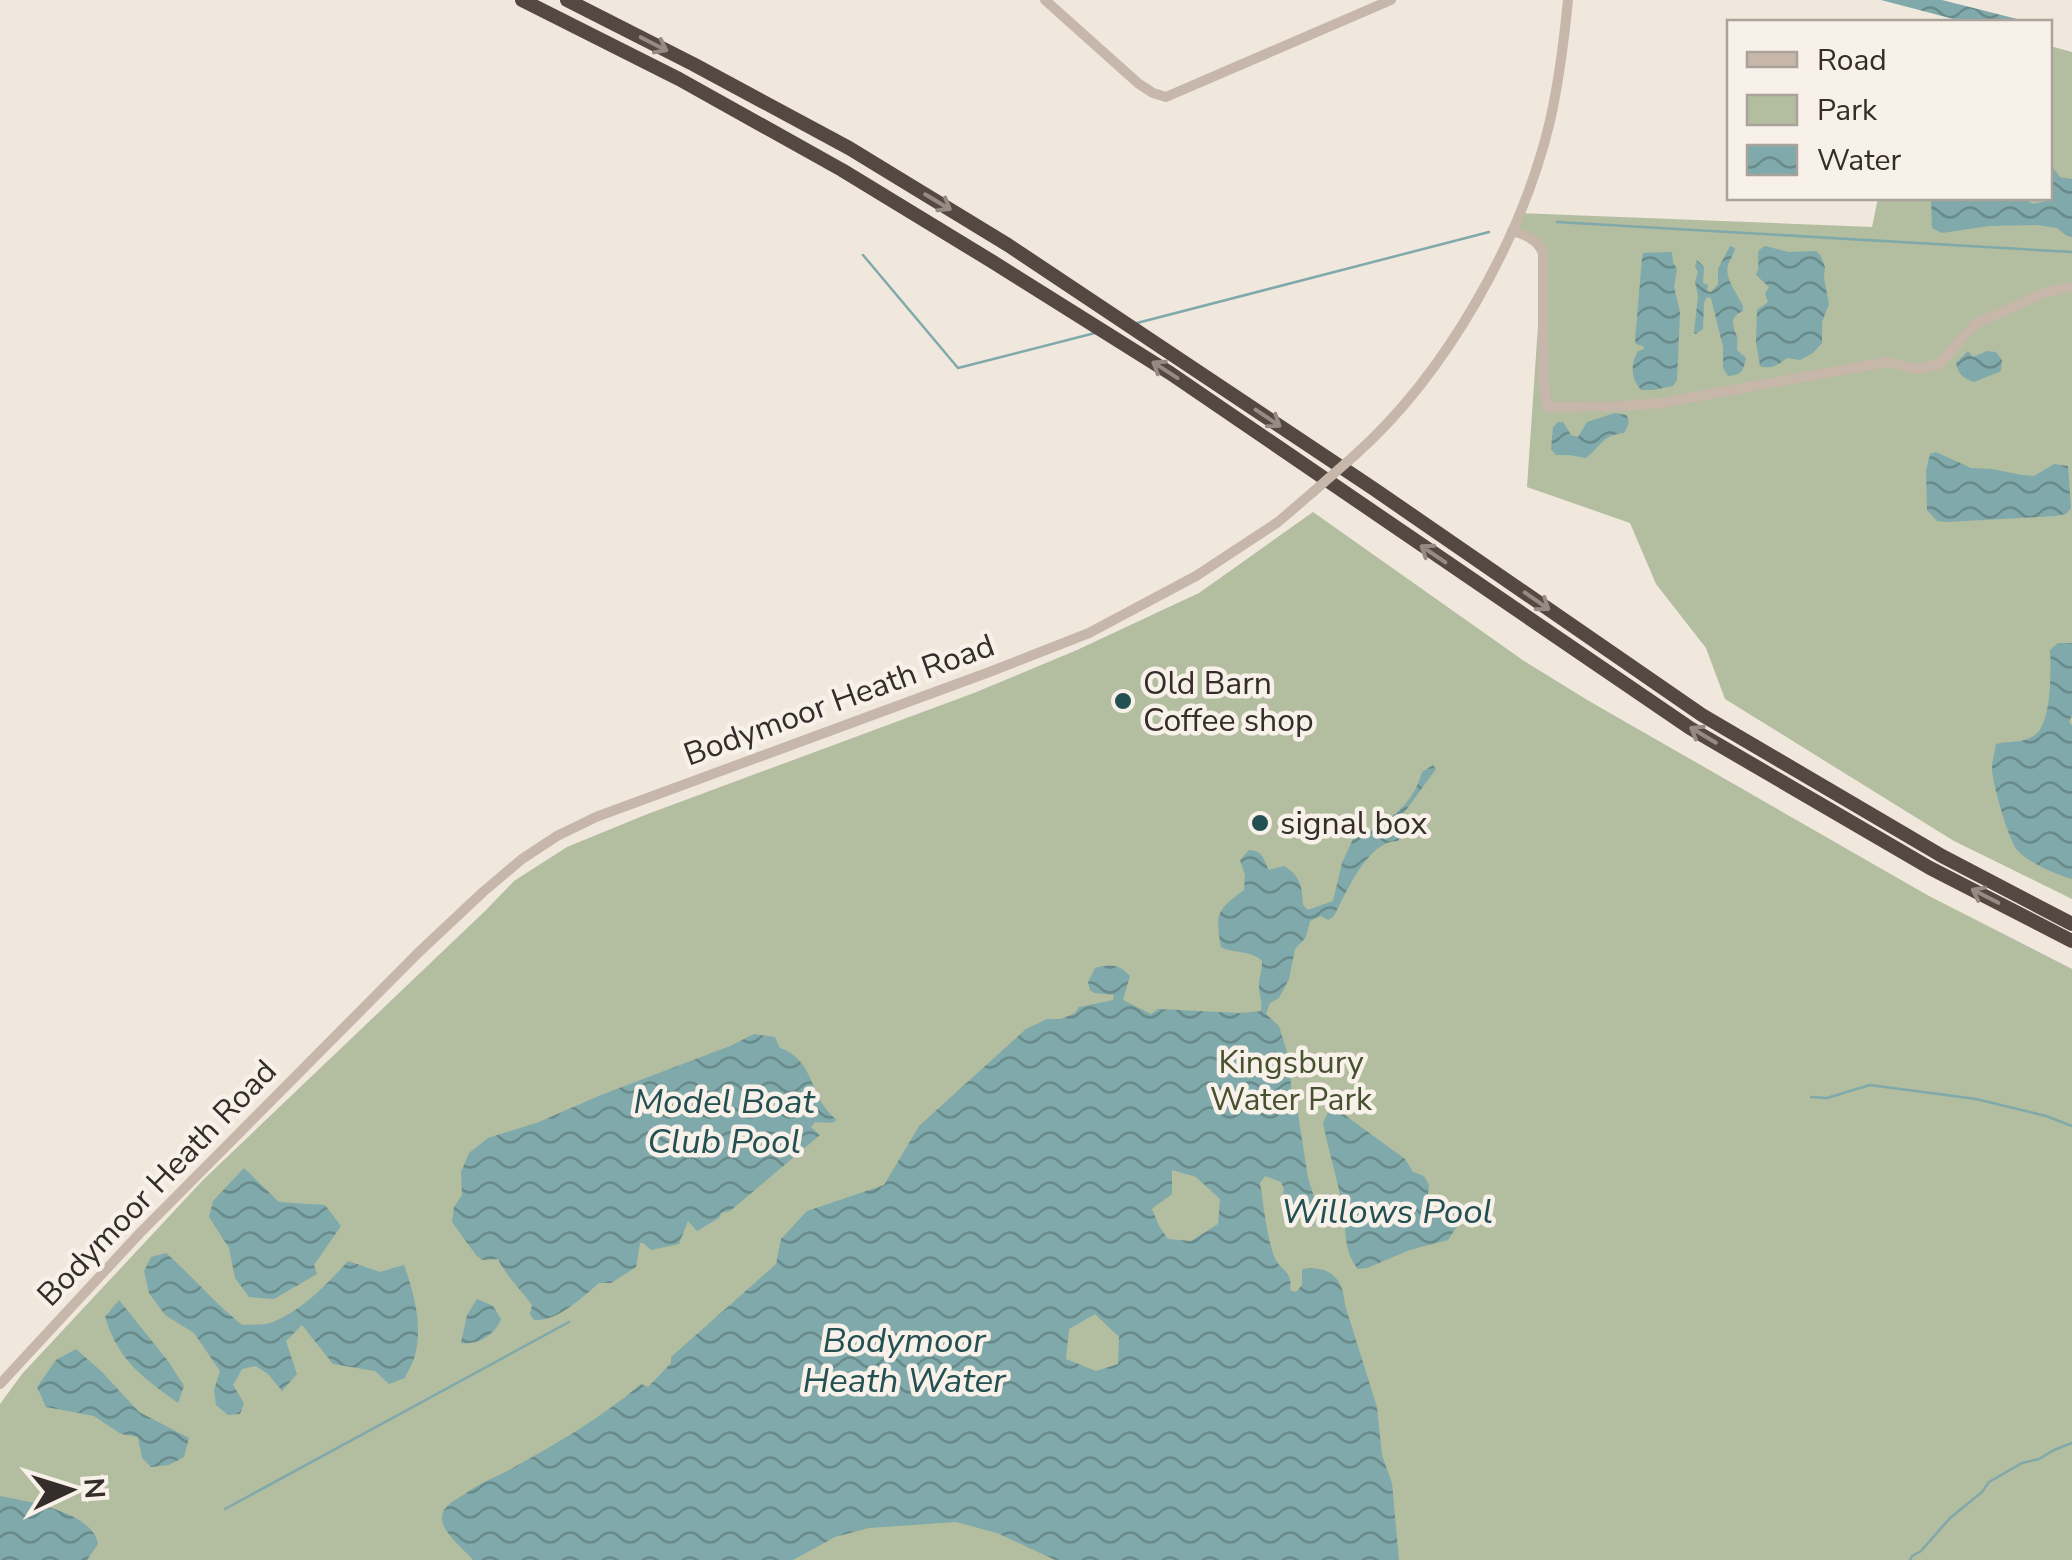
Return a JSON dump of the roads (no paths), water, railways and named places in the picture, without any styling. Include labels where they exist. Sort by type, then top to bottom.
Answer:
[{"type":"highway","points":[[522,0],[711,97],[960,241],[1170,373],[1690,728],[1930,868],[2072,941]]},
{"type":"highway","points":[[567,0],[849,148],[1008,245],[1358,478],[1702,716],[1942,856],[2072,924]]},
{"type":"street","points":[[1044,0],[1138,84],[1166,96],[1391,0]]},
{"type":"street","name":"Bodymoor Heath Road","points":[[0,1384],[117,1257],[357,1014],[522,858],[596,817],[1088,633],[1210,568],[1278,522],[1355,455],[1396,412],[1453,341],[1512,231],[1549,125],[1568,0]]},
{"type":"street","points":[[1512,231],[1539,244],[1543,253],[1543,376],[1547,406],[1662,403],[1887,362],[1917,369],[1939,364],[1975,324],[2044,293],[2072,287]]},
{"type":"water","points":[[1881,0],[1942,0],[2021,20],[1957,20]]},
{"type":"water","points":[[2052,170],[2060,177],[2072,179],[2072,237],[2057,228],[2037,225],[1989,226],[1942,233],[1932,228],[1931,200],[2026,200],[2033,204],[2052,200]]},
{"type":"water","points":[[1730,246],[1735,248],[1728,275],[1743,306],[1733,325],[1737,350],[1746,358],[1741,372],[1728,376],[1723,368],[1723,347],[1711,298],[1707,297],[1704,303],[1703,329],[1694,333],[1698,296],[1695,267],[1697,260],[1704,267],[1703,283],[1711,292],[1718,284],[1718,269]]},
{"type":"water","points":[[1765,246],[1789,252],[1816,251],[1825,267],[1829,304],[1822,322],[1822,343],[1813,353],[1768,367],[1760,366],[1756,342],[1757,310],[1768,302],[1765,294],[1769,287],[1756,275],[1759,250]]},
{"type":"water","points":[[1672,252],[1680,312],[1677,380],[1673,386],[1641,390],[1633,366],[1638,351],[1644,349],[1635,340],[1643,253]]},
{"type":"water","points":[[1968,351],[1973,357],[1996,352],[2002,360],[2001,371],[1974,382],[1967,379],[1956,363]]},
{"type":"water","points":[[1615,413],[1628,417],[1624,433],[1606,439],[1586,458],[1556,455],[1551,449],[1553,427],[1558,422],[1578,437],[1587,422]]},
{"type":"water","points":[[1936,452],[1971,468],[2022,475],[2034,476],[2054,464],[2068,466],[2071,508],[2066,514],[2055,516],[1937,521],[1927,510],[1926,471],[1930,454]]},
{"type":"water","points":[[2058,643],[2072,643],[2072,879],[2043,868],[2017,850],[2001,810],[1992,768],[1996,744],[2025,740],[2041,729],[2049,695],[2050,650]]},
{"type":"water","name":"Bodymoor Heath Water","points":[[1433,765],[1436,769],[1398,821],[1401,837],[1368,858],[1334,916],[1310,921],[1306,937],[1295,949],[1289,979],[1266,1014],[1279,1026],[1289,1059],[1315,1200],[1314,1225],[1309,1228],[1301,1217],[1292,1215],[1282,1199],[1281,1182],[1265,1176],[1260,1183],[1271,1247],[1290,1278],[1290,1290],[1296,1292],[1302,1285],[1302,1269],[1312,1268],[1333,1275],[1341,1287],[1377,1407],[1382,1455],[1392,1483],[1399,1560],[1055,1560],[997,1533],[956,1522],[869,1528],[835,1537],[793,1560],[473,1560],[449,1534],[442,1517],[452,1502],[578,1430],[641,1384],[648,1387],[671,1363],[671,1357],[776,1264],[781,1239],[807,1211],[884,1185],[919,1126],[1026,1029],[1047,1019],[1061,1019],[1079,1007],[1113,1000],[1114,995],[1090,990],[1088,982],[1095,968],[1114,966],[1126,972],[1130,976],[1123,1000],[1151,1014],[1158,1009],[1261,1011],[1262,961],[1221,947],[1219,936],[1220,913],[1244,890],[1240,860],[1249,850],[1254,851],[1262,856],[1269,870],[1284,866],[1290,870],[1300,882],[1303,905],[1308,910],[1333,901],[1342,863],[1353,839],[1396,813],[1412,795],[1422,772]],"holes":[[[1172,1170],[1196,1177],[1220,1199],[1218,1224],[1191,1241],[1168,1239],[1152,1209],[1171,1194]],[[1095,1314],[1119,1337],[1118,1364],[1096,1371],[1066,1359],[1069,1329]]]},
{"type":"water","name":"Model Boat Club Pool","points":[[754,1034],[775,1037],[780,1048],[800,1061],[821,1101],[837,1120],[815,1122],[811,1127],[820,1135],[730,1211],[697,1231],[688,1221],[679,1244],[651,1250],[640,1243],[636,1267],[611,1283],[599,1283],[561,1313],[534,1320],[530,1314],[532,1305],[498,1259],[482,1260],[452,1222],[454,1207],[462,1195],[461,1172],[469,1153],[488,1138],[539,1122]]},
{"type":"water","name":"Willows Pool","points":[[1332,1110],[1342,1113],[1405,1159],[1413,1172],[1424,1176],[1429,1185],[1428,1195],[1439,1209],[1461,1211],[1463,1217],[1448,1240],[1358,1269],[1348,1251],[1340,1194],[1323,1123]]},
{"type":"water","points":[[244,1168],[279,1202],[325,1205],[341,1226],[314,1265],[317,1274],[274,1299],[249,1297],[235,1278],[229,1248],[209,1217],[213,1201]]},
{"type":"water","points":[[166,1253],[242,1325],[269,1323],[294,1311],[348,1261],[380,1272],[404,1265],[418,1321],[415,1355],[405,1378],[389,1384],[375,1371],[333,1364],[302,1325],[286,1341],[297,1374],[282,1391],[256,1366],[242,1369],[233,1385],[244,1403],[240,1414],[228,1415],[216,1405],[214,1390],[220,1371],[194,1333],[165,1315],[149,1293],[144,1271],[151,1257]]},
{"type":"water","points":[[477,1299],[493,1306],[501,1319],[485,1338],[461,1343],[467,1315]]},
{"type":"water","points":[[119,1300],[184,1386],[178,1403],[143,1376],[117,1346],[105,1317]]},
{"type":"water","points":[[76,1349],[139,1412],[189,1438],[184,1457],[169,1465],[151,1467],[142,1458],[138,1437],[121,1434],[94,1416],[46,1407],[37,1387],[56,1360]]},
{"type":"water","points":[[0,1496],[72,1516],[93,1533],[98,1544],[87,1560],[0,1560]]},
{"type":"waterway","points":[[1557,222],[2072,252]]},
{"type":"waterway","points":[[1137,323],[1489,232]]},
{"type":"waterway","points":[[863,255],[958,368],[1095,333]]},
{"type":"waterway","points":[[1811,1097],[1827,1098],[1870,1085],[1976,1099],[2072,1126]]},
{"type":"waterway","points":[[225,1509],[569,1322]]},
{"type":"waterway","points":[[1910,1560],[1989,1482],[2022,1463],[2072,1443]]},
{"type":"place","name":"Old Barn Coffee shop","points":[[1123,701]]},
{"type":"place","name":"signal box","points":[[1260,823]]},
{"type":"park label","name":"Kingsbury Water Park","points":[[1291,1080]]}]
